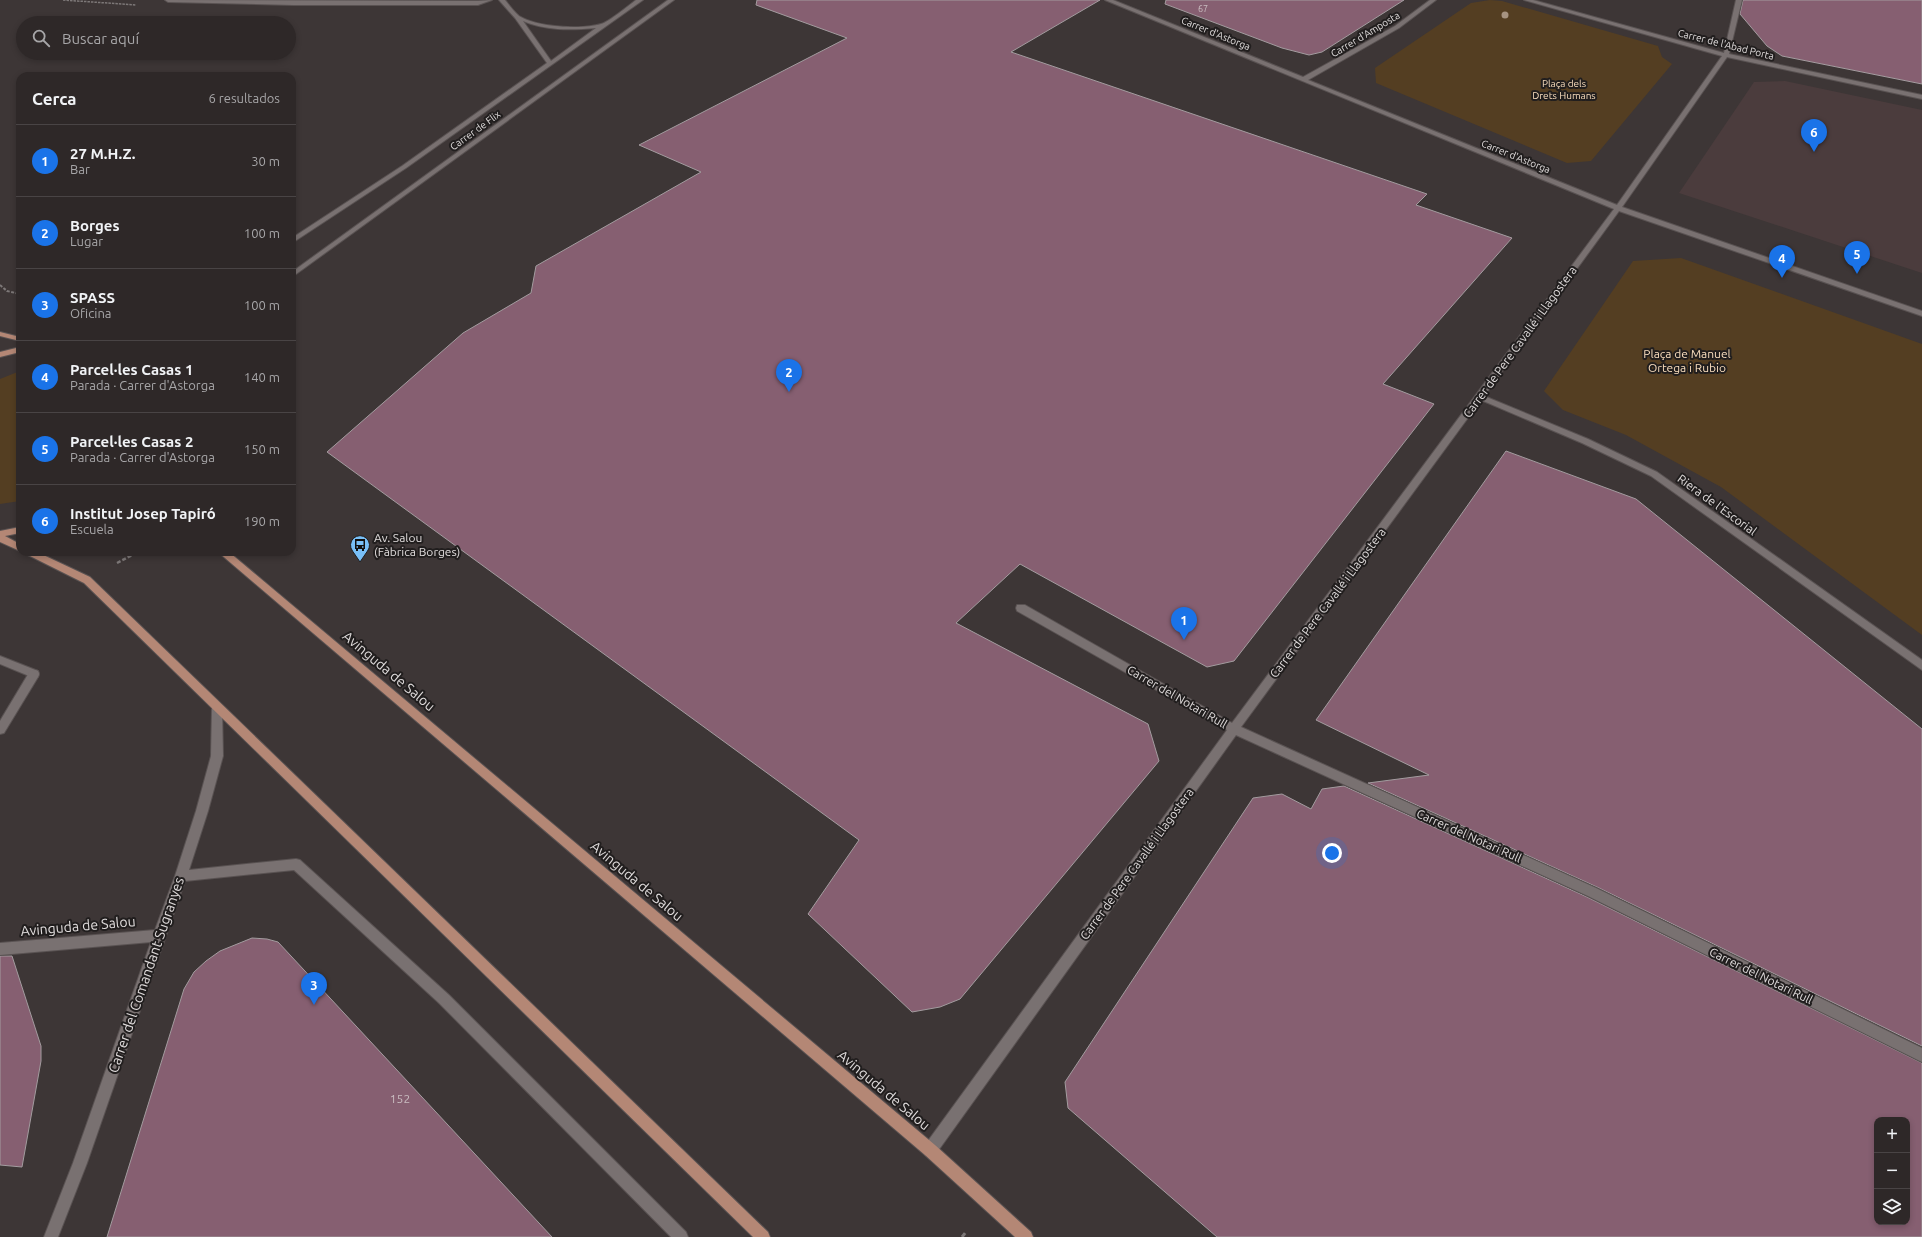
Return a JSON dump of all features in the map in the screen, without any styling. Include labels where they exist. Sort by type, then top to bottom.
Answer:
[{"type":"main road","points":[[0,334],[16,337]]},
{"type":"main road","points":[[0,355],[16,350]]},
{"type":"main road","points":[[0,534],[16,531]]},
{"type":"main road","points":[[0,538],[16,546]]},
{"type":"main road","points":[[37,556],[87,580],[763,1237]]},
{"type":"main road","name":"Avinguda de Salou","points":[[228,556],[930,1150],[1026,1237]]},
{"type":"street","points":[[168,0],[395,4],[478,3],[489,0]]},
{"type":"street","points":[[502,0],[517,17],[550,64]]},
{"type":"street","name":"Carrer de Flix","points":[[296,238],[404,167],[640,0]]},
{"type":"street","name":"Carrer de Flix","points":[[296,272],[671,0]]},
{"type":"street","name":"Carrer d'Astorga","points":[[1108,0],[1618,208],[1922,314]]},
{"type":"street","name":"Carrer d'Amposta","points":[[1303,80],[1397,27],[1433,0]]},
{"type":"street","name":"Carrer de l'Abad Porta","points":[[1527,0],[1726,55],[1922,97]]},
{"type":"street","points":[[1726,55],[1739,0]]},
{"type":"street","points":[[517,17],[540,26],[564,30],[604,26]]},
{"type":"street","name":"Carrer de Pere Cavallé i Llagostera","points":[[930,1150],[1234,729],[1618,208],[1726,55]]},
{"type":"street","name":"Riera de l'Escorial","points":[[1480,397],[1585,441],[1654,474],[1922,666]]},
{"type":"street","name":"Carrer del Notari Rull","points":[[1021,608],[1234,729],[1592,892],[1922,1055]]},
{"type":"street","points":[[0,660],[34,674],[0,730]]},
{"type":"street","name":"Carrer del Comandant Sugranyes","points":[[51,1237],[80,1163],[181,876],[202,811],[217,756],[217,707]]},
{"type":"street","points":[[181,876],[296,864],[444,999],[681,1237]]},
{"type":"street","name":"Avinguda de Salou","points":[[0,949],[159,935]]},
{"type":"path","points":[[0,284],[8,292],[16,293]]},
{"type":"shaded area","points":[[1785,81],[1922,110],[1922,273],[1679,193],[1754,82]]},
{"type":"green space","name":"Plaça dels Drets Humans","points":[[1490,0],[1502,1],[1658,46],[1662,57],[1672,64],[1591,161],[1567,163],[1376,83],[1375,68],[1471,3]]},
{"type":"green space","name":"Plaça de Manuel Ortega i Rubio","points":[[1681,258],[1922,344],[1922,635],[1721,487],[1626,435],[1563,410],[1544,391],[1633,261]]},
{"type":"green space","points":[[16,373],[16,502],[0,504],[0,379]]},
{"type":"building","points":[[757,0],[1100,0],[1011,52],[1427,194],[1416,205],[1512,238],[1383,384],[1434,404],[1234,661],[1207,667],[1020,564],[956,623],[1148,724],[1159,761],[960,999],[940,1007],[912,1012],[808,914],[859,840],[327,452],[463,333],[531,293],[536,266],[701,172],[639,145],[847,38],[756,5]]},
{"type":"building","points":[[1166,0],[1404,0],[1322,52],[1309,55],[1282,48],[1165,4]]},
{"type":"building","points":[[1743,0],[1922,0],[1922,84],[1782,56],[1767,46],[1740,14]]},
{"type":"building","points":[[1506,451],[1636,499],[1922,729],[1922,1046],[1597,887],[1368,783],[1429,775],[1316,720]]},
{"type":"building","points":[[1344,786],[1587,897],[1922,1063],[1922,1237],[1217,1237],[1068,1108],[1065,1082],[1253,798],[1282,794],[1311,809],[1322,789]]},
{"type":"building","points":[[252,938],[267,939],[278,942],[552,1237],[107,1237],[184,989],[194,972],[206,961],[220,951]]},
{"type":"building","points":[[0,956],[12,956],[41,1046],[41,1061],[22,1167],[0,1165]]},
{"type":"place","name":"Institut Josep Tapiró","points":[[1814,152]]},
{"type":"place","name":"Parcel·les Casas 2","points":[[1857,274]]},
{"type":"place","name":"Parcel·les Casas 1","points":[[1782,278]]},
{"type":"place","name":"Borges","points":[[789,392]]},
{"type":"place","name":"Av. Salou (Fàbrica Borges)","points":[[360,562]]},
{"type":"place","name":"27 M.H.Z.","points":[[1184,640]]},
{"type":"place","name":"SPASS","points":[[314,1005]]}]
